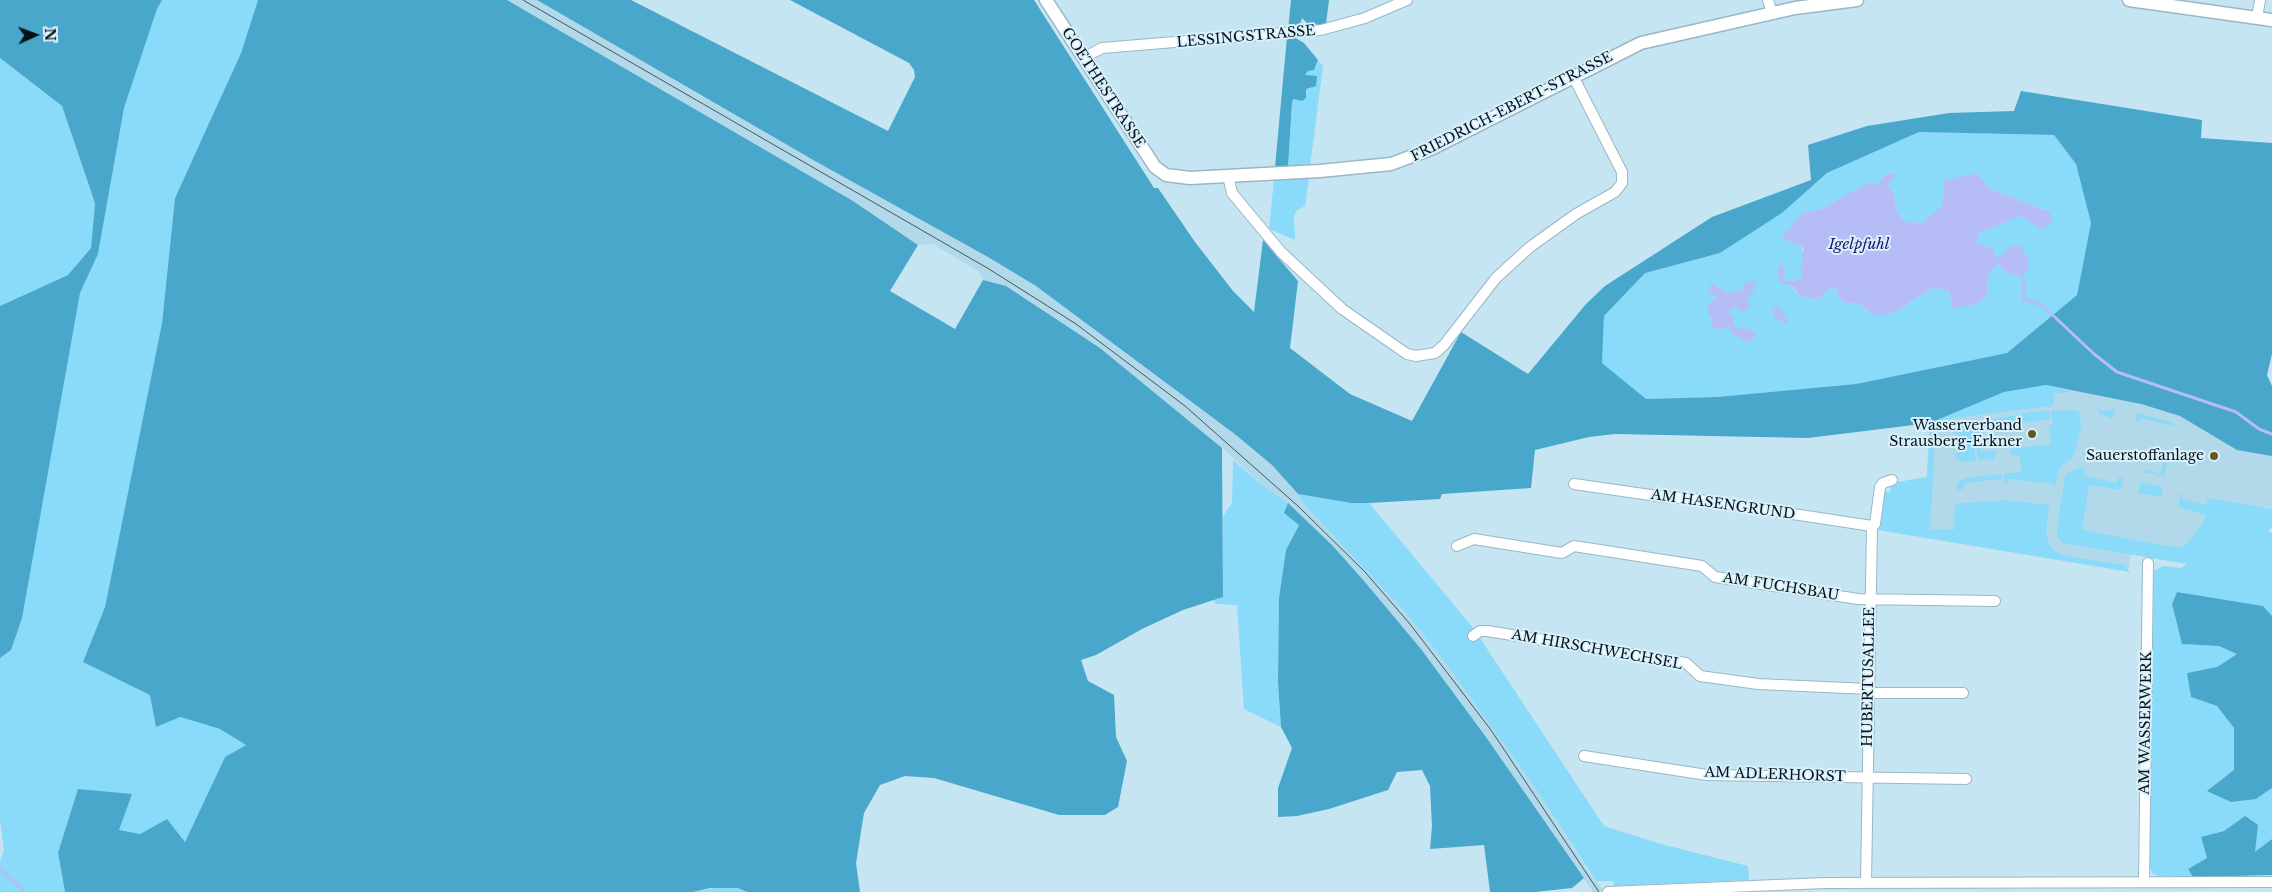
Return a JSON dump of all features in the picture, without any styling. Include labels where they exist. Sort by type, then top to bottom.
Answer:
[{"type":"street","name":"GOETHESTRASSE","points":[[1046,0],[1151,162],[1162,173]]},
{"type":"street","name":"LESSINGSTRASSE","points":[[1083,58],[1102,48],[1321,30],[1365,18],[1407,0]]},
{"type":"street","points":[[1768,0],[1772,13]]},
{"type":"street","name":"FRIEDRICH-EBERT-STRASSE","points":[[1162,173],[1180,178],[1228,176],[1376,167],[1405,160],[1431,150],[1641,43],[1795,8],[1853,0]]},
{"type":"street","points":[[2129,0],[2272,20]]},
{"type":"street","points":[[2257,18],[2260,0]]},
{"type":"street","points":[[1228,176],[1232,193],[1281,252],[1342,309],[1407,354],[1416,356],[1434,352],[1444,345],[1496,278],[1530,246],[1576,214],[1615,192],[1622,183],[1622,172],[1573,76]]},
{"type":"street","name":"HUBERTUSALLEE","points":[[1866,883],[1872,526],[1875,524],[1880,487],[1883,483],[1892,480]]},
{"type":"street","name":"AM HASENGRUND","points":[[1574,484],[1664,497],[1694,499],[1872,526]]},
{"type":"street","name":"AM FUCHSBAU","points":[[1457,546],[1474,540],[1562,553],[1574,546],[1702,566],[1714,577],[1858,598],[1995,601]]},
{"type":"street","name":"AM WASSERWERK","points":[[2144,882],[2148,563]]},
{"type":"street","name":"AM HIRSCHWECHSEL","points":[[1473,636],[1480,631],[1487,631],[1686,663],[1700,676],[1758,684],[1869,691],[1963,693]]},
{"type":"street","name":"AM ADLERHORST","points":[[1584,756],[1707,775],[1966,779]]},
{"type":"street","points":[[1608,892],[1712,886],[1866,883],[2026,888],[2144,882],[2272,882]]},
{"type":"shaded area","points":[[0,0],[162,0],[157,9],[124,108],[98,254],[80,293],[22,618],[11,650],[0,658],[0,306],[68,275],[91,248],[95,203],[62,106],[0,58]]},
{"type":"shaded area","points":[[162,0],[258,0],[241,53],[175,198],[162,323],[105,607],[93,638],[150,695],[179,717],[220,729],[246,745],[225,757],[185,842],[167,819],[140,834],[118,830],[58,853],[65,892],[0,892],[0,861],[4,851],[0,820],[0,658],[11,650],[80,293],[98,254],[124,108],[157,9]]},
{"type":"shaded area","points":[[258,0],[507,0],[853,201],[918,245],[890,291],[955,329],[983,280],[1006,286],[1100,348],[1222,448],[1223,597],[1183,610],[1142,629],[1096,655],[1081,660],[1088,681],[1114,695],[1116,737],[1127,761],[1118,807],[1105,815],[1059,815],[934,778],[905,776],[880,785],[864,813],[856,863],[860,892],[747,892],[738,888],[710,888],[693,892],[65,892],[58,853],[78,789],[132,794],[119,830],[140,834],[167,819],[185,842],[225,757],[246,745],[220,729],[180,717],[156,727],[150,695],[83,662],[105,607],[162,323],[175,198],[241,53]]},
{"type":"shaded area","points":[[507,0],[537,0],[988,257],[1036,286],[1236,435],[1272,465],[1298,494],[1302,502],[1404,611],[1442,658],[1536,789],[1590,874],[1605,892],[1593,892],[1486,737],[1421,649],[1332,545],[1288,503],[1266,488],[1222,448],[1100,348],[1006,286],[983,280],[978,271],[933,244],[918,245],[853,201]]},
{"type":"shaded area","points":[[537,0],[631,0],[888,131],[915,77],[914,70],[909,63],[790,0],[1034,0],[1154,188],[1158,188],[1195,242],[1233,291],[1254,312],[1263,240],[1298,281],[1290,348],[1350,394],[1412,421],[1461,332],[1528,374],[1586,304],[1605,286],[1712,217],[1811,180],[1808,145],[1867,126],[1949,113],[2014,111],[2021,91],[2202,120],[2201,138],[2272,143],[2272,354],[2267,375],[2272,386],[2272,456],[2237,450],[2180,416],[2141,404],[2046,385],[2004,392],[1930,423],[1808,438],[1615,434],[1589,437],[1535,450],[1531,488],[1442,494],[1440,499],[1369,503],[1351,503],[1298,494],[1272,465],[1236,435],[1036,286],[988,257],[815,161]],"holes":[[[1919,132],[2054,135],[2076,164],[2091,223],[2077,295],[2007,353],[1856,384],[1717,397],[1646,399],[1602,363],[1604,316],[1645,273],[1720,253],[1782,213],[1827,173]]]},
{"type":"shaded area","points":[[1291,0],[1329,0],[1326,24],[1306,29],[1306,22],[1302,18],[1299,28],[1288,30]]},
{"type":"shaded area","points":[[1287,37],[1294,37],[1304,43],[1318,60],[1314,70],[1308,71],[1305,75],[1317,76],[1316,86],[1306,89],[1306,98],[1302,101],[1294,99],[1292,102],[1288,166],[1275,167]]},
{"type":"shaded area","points":[[0,58],[62,106],[95,202],[91,248],[68,275],[0,306]]},
{"type":"shaded area","points":[[1318,60],[1323,66],[1310,167],[1275,169],[1275,167],[1288,166],[1292,102],[1306,89],[1311,88],[1304,75],[1317,65]]},
{"type":"shaded area","points":[[1919,132],[2054,135],[2076,164],[2091,223],[2077,295],[2007,353],[1856,384],[1717,397],[1645,399],[1602,363],[1604,316],[1645,272],[1720,253],[1782,213],[1827,173]],"holes":[[[1892,173],[1897,175],[1888,184],[1894,194],[1896,209],[1904,222],[1922,223],[1943,206],[1942,195],[1990,189],[2050,212],[2020,216],[1979,233],[1976,243],[1992,249],[1996,258],[2004,255],[2012,245],[2007,273],[1998,264],[1988,275],[1987,296],[1951,309],[1952,302],[1948,290],[1934,288],[1914,299],[1900,310],[1871,313],[1857,302],[1848,304],[1839,299],[1837,290],[1831,288],[1819,299],[1801,297],[1793,288],[1779,279],[1785,274],[1783,281],[1799,280],[1803,272],[1802,246],[1782,238],[1803,213],[1821,209],[1867,183],[1878,184],[1884,176]],[[1711,283],[1729,293],[1743,290],[1750,293],[1748,298],[1736,308],[1730,310],[1728,314],[1733,317],[1732,325],[1739,329],[1742,327],[1756,332],[1740,338],[1729,327],[1718,330],[1717,319],[1709,317],[1715,295]]]},
{"type":"shaded area","points":[[1309,177],[1305,206],[1297,210],[1294,216],[1295,240],[1269,229],[1274,179]]},
{"type":"shaded area","points":[[2046,385],[2141,404],[2180,416],[2272,456],[2272,509],[2262,507],[2189,563],[2131,554],[2129,568],[1923,537],[1930,423]]},
{"type":"shaded area","points":[[2046,385],[2073,392],[2054,393],[2054,403],[2051,406],[1946,419],[1945,423],[1936,423],[1930,529],[1954,530],[1955,504],[2006,500],[2049,505],[2046,533],[2050,546],[2055,551],[2064,556],[2125,565],[2130,572],[1878,530],[1884,491],[1890,492],[1891,483],[1927,477],[1930,423],[2004,392]]},
{"type":"shaded area","points":[[2098,409],[2105,411],[2115,409],[2112,419],[2097,412]]},
{"type":"shaded area","points":[[2076,410],[2080,413],[2081,428],[2078,442],[2072,459],[2063,464],[2059,470],[2054,489],[2052,484],[2009,479],[2007,484],[2005,484],[2004,474],[2021,472],[2020,456],[2011,455],[2009,449],[2051,444],[2049,425],[2053,425],[2051,411]]},
{"type":"shaded area","points":[[2049,411],[2050,419],[1978,428],[1981,452],[1996,450],[1996,454],[1993,459],[1978,460],[1974,423],[2031,412]]},
{"type":"shaded area","points":[[2137,413],[2174,423],[2173,426],[2141,418],[2138,425],[2138,422],[2135,421]]},
{"type":"shaded area","points":[[1971,423],[1976,461],[1960,462],[1953,454],[1959,453],[1959,434],[1953,433],[1954,429],[1959,424]]},
{"type":"shaded area","points":[[2166,451],[2169,455],[2164,476],[2143,472],[2143,469],[2161,474]]},
{"type":"shaded area","points":[[2083,452],[2106,457],[2103,461],[2084,457]]},
{"type":"shaded area","points":[[1233,460],[1266,488],[1288,503],[1284,513],[1299,524],[1286,550],[1279,598],[1278,682],[1281,727],[1244,709],[1237,605],[1216,604],[1213,600],[1223,597],[1223,516],[1232,503]]},
{"type":"shaded area","points":[[2085,468],[2083,475],[2117,483],[2119,477],[2123,478],[2121,490],[2089,485],[2082,529],[2102,534],[2180,548],[2188,542],[2204,522],[2206,515],[2178,507],[2180,495],[2183,493],[2182,499],[2206,505],[2208,498],[2272,509],[2272,526],[2268,532],[2272,533],[2272,616],[2262,606],[2177,592],[2172,604],[2182,644],[2220,646],[2238,654],[2217,667],[2187,673],[2191,697],[2217,706],[2234,728],[2234,770],[2208,791],[2256,799],[2272,788],[2272,839],[2255,853],[2245,816],[2224,831],[2201,837],[2207,858],[2188,869],[2193,877],[2158,876],[2153,874],[2149,866],[2154,571],[2163,566],[2181,568],[2187,564],[2063,543],[2058,537],[2057,529],[2065,476],[2070,471]]},
{"type":"shaded area","points":[[2001,474],[2002,479],[1964,483],[1964,489],[1956,490],[1959,481],[1965,478]]},
{"type":"shaded area","points":[[2141,482],[2162,487],[2162,497],[2138,493]]},
{"type":"shaded area","points":[[1298,494],[1351,503],[1369,503],[1474,629],[1604,826],[1661,844],[1748,866],[1749,880],[1614,886],[1613,881],[1596,881],[1536,789],[1442,658],[1404,611],[1302,502]]},
{"type":"shaded area","points":[[1288,503],[1332,545],[1364,581],[1421,649],[1486,737],[1584,878],[1572,888],[1535,892],[1490,892],[1484,845],[1430,849],[1432,826],[1430,786],[1422,770],[1397,772],[1388,790],[1329,809],[1297,816],[1278,817],[1278,788],[1292,748],[1281,727],[1278,682],[1279,598],[1286,550],[1299,525],[1284,513]]},
{"type":"shaded area","points":[[2177,592],[2263,606],[2272,616],[2272,788],[2256,799],[2231,802],[2207,791],[2234,770],[2234,728],[2217,706],[2191,697],[2187,673],[2217,667],[2237,654],[2219,646],[2182,644],[2172,604]]},
{"type":"shaded area","points":[[2245,816],[2258,825],[2255,852],[2272,839],[2272,875],[2193,877],[2188,869],[2207,858],[2201,837],[2224,831]]},
{"type":"shaded area","points":[[714,888],[738,888],[747,892],[695,892]]},
{"type":"water","name":"Igelpfuhl","points":[[1892,173],[1897,175],[1888,184],[1894,194],[1896,209],[1904,222],[1922,223],[1942,206],[1944,181],[1976,173],[1990,189],[2050,212],[2052,223],[2041,229],[2020,216],[1979,233],[1976,243],[1993,249],[1996,258],[2004,254],[2012,245],[2019,246],[2028,257],[2029,268],[2019,276],[2007,273],[1998,264],[1988,275],[1987,296],[1976,304],[1950,309],[1952,302],[1948,290],[1934,288],[1914,299],[1900,310],[1882,316],[1871,313],[1857,302],[1848,304],[1839,299],[1837,290],[1831,288],[1819,299],[1801,297],[1793,287],[1781,283],[1777,272],[1781,261],[1785,275],[1783,281],[1799,280],[1803,272],[1800,267],[1804,259],[1801,256],[1804,250],[1802,246],[1781,238],[1803,213],[1821,209],[1867,183],[1878,184],[1884,176]]},
{"type":"water","points":[[1749,281],[1754,282],[1756,287],[1748,298],[1749,307],[1743,312],[1736,308],[1730,310],[1729,314],[1733,317],[1733,325],[1739,329],[1742,327],[1756,332],[1755,337],[1750,341],[1744,341],[1733,335],[1729,327],[1718,330],[1711,327],[1712,321],[1716,319],[1709,317],[1708,305],[1714,300],[1715,295],[1709,292],[1711,283],[1729,293],[1743,290],[1744,284]]},
{"type":"water","points":[[1775,306],[1780,308],[1788,321],[1784,324],[1782,320],[1774,321],[1776,318],[1772,312]]},
{"type":"waterway","points":[[2023,274],[2024,300],[2042,305],[2094,354],[2117,372],[2236,412],[2259,429],[2272,434]]},
{"type":"waterway","points":[[0,869],[25,892]]},
{"type":"tram line","points":[[523,0],[989,269],[1076,324],[1185,406],[1299,507],[1365,572],[1410,624],[1491,730],[1599,892]]},
{"type":"place","name":"Wasserverband Strausberg-Erkner","points":[[2032,434]]},
{"type":"place","name":"Sauerstoffanlage","points":[[2214,456]]}]
